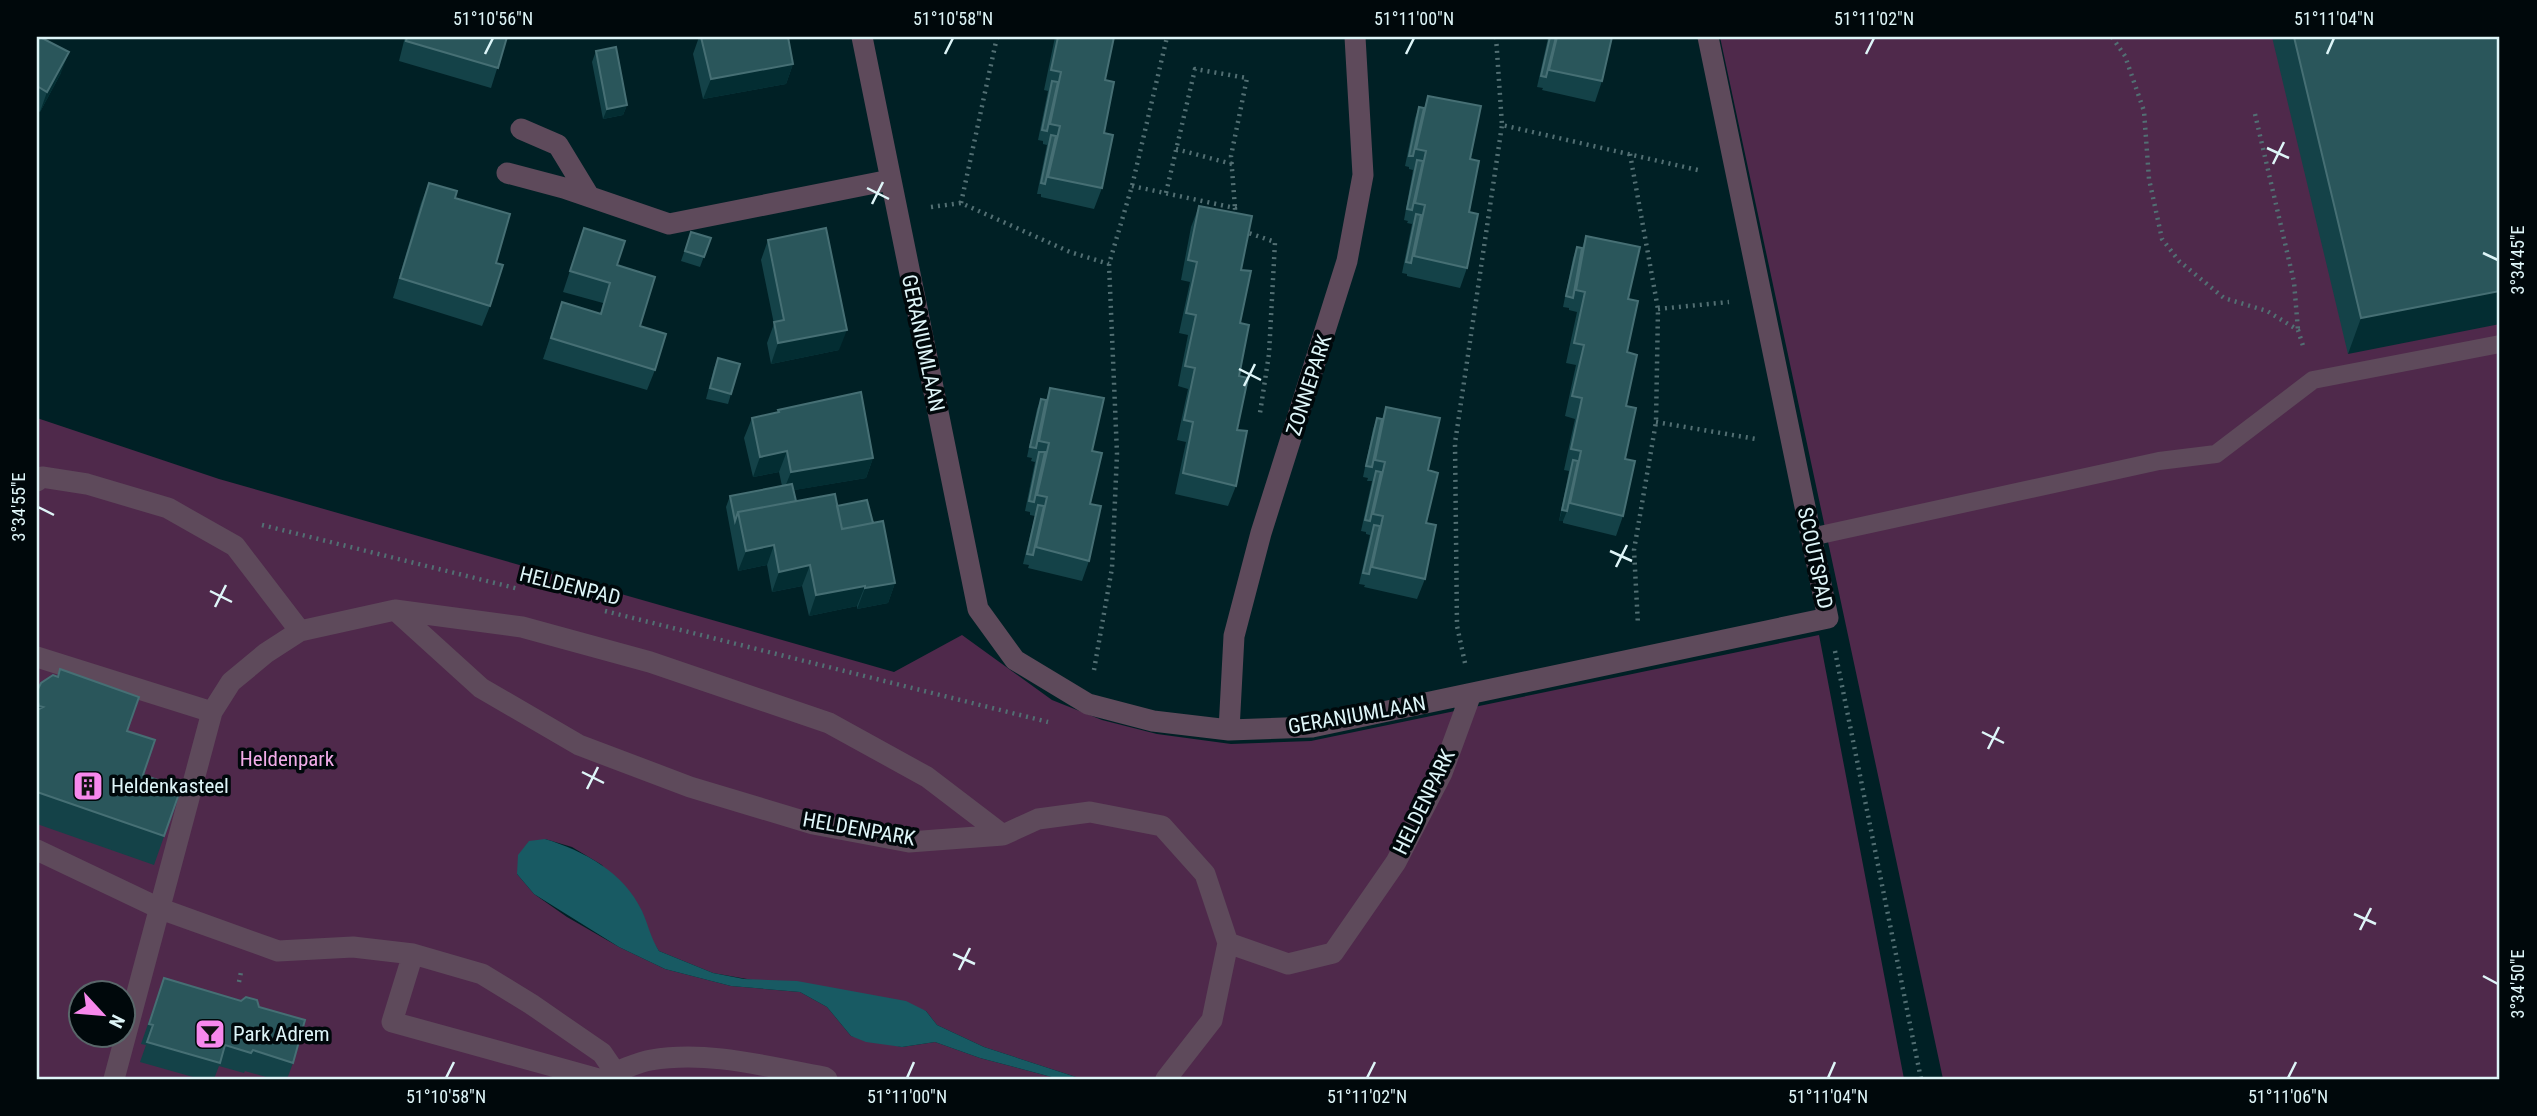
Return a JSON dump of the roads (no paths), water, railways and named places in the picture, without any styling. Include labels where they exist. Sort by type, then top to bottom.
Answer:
[{"type":"street","name":"GERANIUMLAAN","points":[[862,37],[978,609],[1015,660],[1088,704],[1153,721],[1229,730],[1312,727],[1828,618]]},
{"type":"street","name":"ZONNEPARK","points":[[1229,730],[1234,636],[1261,533],[1347,261],[1363,175],[1355,37]]},
{"type":"street","name":"SCOUTSPAD","points":[[1708,37],[1828,618]]},
{"type":"street","points":[[521,129],[558,145],[589,196]]},
{"type":"street","points":[[507,173],[589,196],[669,225],[890,180]]},
{"type":"street","points":[[37,481],[42,477],[87,484],[168,508],[235,546],[300,631]]},
{"type":"street","points":[[114,1079],[212,712],[231,682],[266,653],[300,631],[395,610],[522,627],[650,662],[829,723],[927,777],[1003,835]]},
{"type":"street","name":"HELDENPARK","points":[[395,610],[481,688],[579,745],[678,782],[813,824],[909,842],[1003,835],[1038,819],[1090,812],[1162,826],[1205,874],[1228,943],[1288,964],[1333,953],[1396,862],[1442,774],[1471,694]]},
{"type":"street","points":[[37,657],[212,712]]},
{"type":"street","points":[[37,850],[161,909],[278,951],[353,947],[413,954],[482,974],[602,1053],[615,1072],[649,1060],[683,1056],[735,1060],[827,1079]]},
{"type":"street","points":[[1166,1079],[1212,1020],[1228,943]]},
{"type":"street","points":[[413,954],[392,1022],[599,1079]]},
{"type":"lane","points":[[1811,537],[2159,461],[2216,454],[2313,380],[2500,344]]},
{"type":"water","points":[[545,839],[588,857],[614,874],[634,897],[659,951],[713,973],[744,979],[797,981],[906,1001],[926,1011],[937,1025],[984,1047],[1082,1079],[1059,1079],[980,1058],[935,1042],[902,1047],[866,1042],[851,1036],[827,1007],[800,992],[731,986],[665,969],[619,947],[534,894],[517,874],[518,855],[529,841]]},
{"type":"place","name":"Heldenkasteel","points":[[88,786]]},
{"type":"place","name":"Park Adrem","points":[[210,1034]]},
{"type":"park label","name":"Heldenpark","points":[[287,759]]}]
